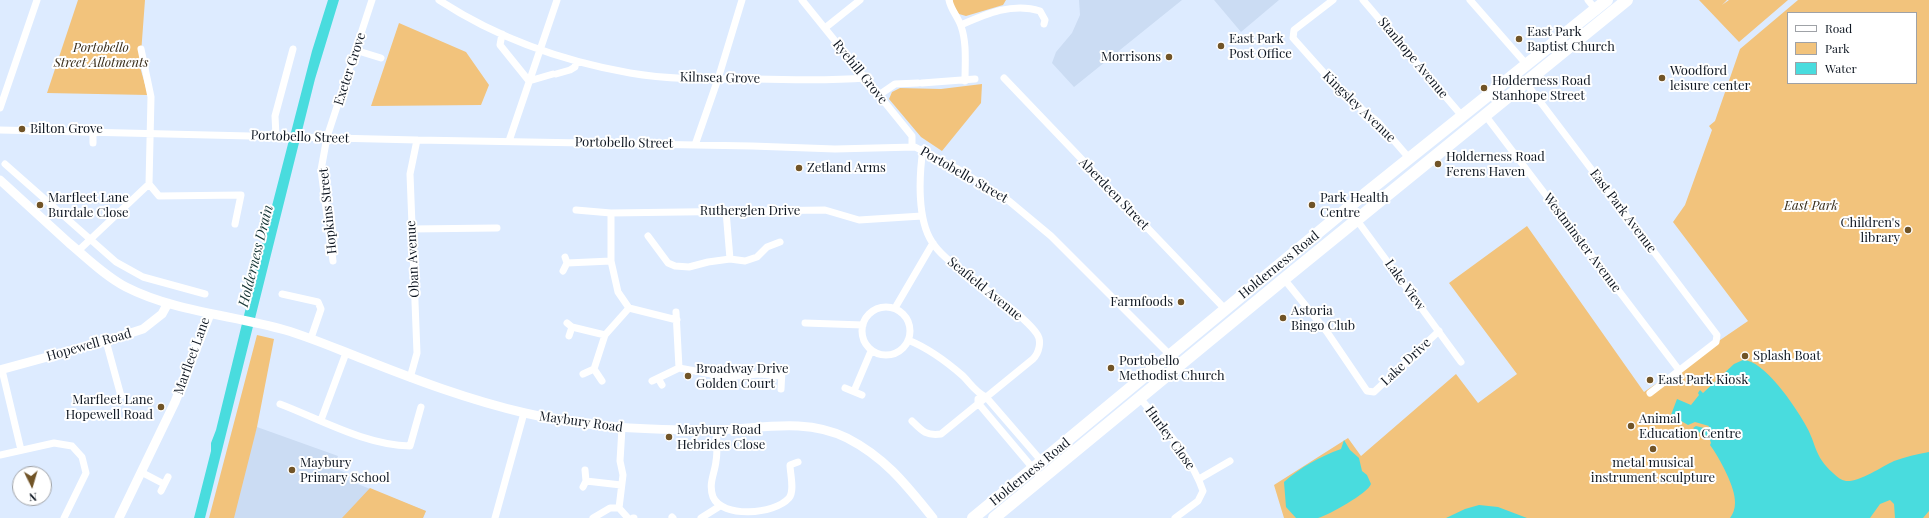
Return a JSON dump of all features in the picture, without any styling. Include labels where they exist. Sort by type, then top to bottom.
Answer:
[{"type":"highway","name":"Holderness Road","points":[[973,518],[1409,158],[1527,65],[1592,4],[1607,0]]},
{"type":"highway","name":"Holderness Road","points":[[994,518],[1284,278],[1627,0]]},
{"type":"street","points":[[0,108],[37,0]]},
{"type":"street","name":"Exeter Grove","points":[[327,137],[372,0]]},
{"type":"street","name":"Kilnsea Grove","points":[[439,0],[502,34],[540,50],[576,62],[631,73],[718,79],[835,80],[866,78]]},
{"type":"street","points":[[509,141],[557,0]]},
{"type":"street","points":[[695,145],[718,79],[742,0]]},
{"type":"street","name":"Ryehill Grove","points":[[802,0],[912,136],[912,146]]},
{"type":"street","points":[[825,28],[860,0]]},
{"type":"street","points":[[949,0],[954,14],[961,25],[965,50],[965,81]]},
{"type":"street","name":"Kingsley Avenue","points":[[1333,0],[1294,30],[1293,38],[1342,93],[1378,122],[1409,158]]},
{"type":"street","name":"Stanhope Avenue","points":[[1363,0],[1462,116]]},
{"type":"street","points":[[1470,0],[1527,65]]},
{"type":"street","points":[[961,25],[1012,4],[1046,14],[1044,24]]},
{"type":"street","points":[[1592,4],[1604,19]]},
{"type":"street","points":[[502,34],[500,45],[529,81]]},
{"type":"street","points":[[141,49],[150,97],[149,184],[159,196],[241,195],[235,224]]},
{"type":"street","points":[[276,136],[275,116],[293,49]]},
{"type":"street","points":[[355,50],[381,58]]},
{"type":"street","points":[[529,81],[570,70],[575,67],[576,62]]},
{"type":"street","name":"Aberdeen Street","points":[[1004,78],[1225,309]]},
{"type":"street","points":[[879,95],[895,84],[975,80]]},
{"type":"street","name":"East Park Avenue","points":[[1526,83],[1717,335],[1718,339],[1679,370]]},
{"type":"street","name":"Westminster Avenue","points":[[1485,115],[1679,370]]},
{"type":"street","name":"Portobello Street","points":[[0,130],[835,149],[912,146],[923,149],[1009,201],[1051,236],[1171,356]]},
{"type":"street","points":[[93,133],[93,143]]},
{"type":"street","name":"Hopkins Street","points":[[327,137],[321,170],[333,261]]},
{"type":"street","name":"Oban Avenue","points":[[410,378],[417,353],[410,174],[417,140]]},
{"type":"street","name":"Seafield Avenue","points":[[912,421],[916,429],[923,433],[932,436],[941,434],[1037,355],[1040,345],[1038,335],[1030,326],[1002,301],[946,258],[933,243],[924,226],[922,216],[921,176],[923,149]]},
{"type":"street","points":[[5,164],[89,240],[116,262],[143,277],[205,294]]},
{"type":"street","name":"Marfleet Lane","points":[[0,180],[95,266],[125,287],[168,303],[210,314],[175,402],[119,518]]},
{"type":"street","points":[[78,251],[149,184]]},
{"type":"street","name":"Lake View","points":[[1348,208],[1393,267],[1461,362]]},
{"type":"street","name":"Rutherglen Drive","points":[[576,210],[611,212],[825,210],[859,220],[922,216]]},
{"type":"street","points":[[726,211],[730,259]]},
{"type":"street","points":[[611,212],[610,261],[618,292],[629,308],[677,320]]},
{"type":"street","points":[[411,229],[497,228]]},
{"type":"street","points":[[648,236],[668,262],[675,266],[689,267],[708,262],[730,259],[745,261],[757,257],[767,247],[780,242]]},
{"type":"street","points":[[895,308],[933,243]]},
{"type":"street","points":[[563,271],[566,260],[610,261]]},
{"type":"street","name":"Lake Drive","points":[[1284,278],[1327,332],[1367,391],[1374,392],[1439,331]]},
{"type":"street","points":[[282,294],[318,302],[321,309],[311,338]]},
{"type":"street","name":"Hopewell Road","points":[[1,370],[144,329],[162,314],[168,303]]},
{"type":"street","points":[[584,374],[594,369],[605,335],[629,308]]},
{"type":"street","points":[[895,308],[903,314],[908,322],[910,331],[908,340],[902,348],[894,354],[882,354],[871,351],[865,344],[862,338],[863,326],[869,315],[877,309],[895,308]]},
{"type":"street","points":[[676,312],[679,368]]},
{"type":"street","name":"Maybury Road","points":[[210,314],[237,319],[311,338],[410,378],[466,397],[524,413],[569,422],[622,428],[717,430],[764,426],[804,426],[826,430],[846,437],[884,462],[905,482],[934,518]]},
{"type":"street","points":[[805,323],[863,326]]},
{"type":"street","points":[[568,336],[570,325],[605,335]]},
{"type":"street","points":[[908,340],[918,344],[937,356],[964,377],[977,393],[986,397],[1046,476]]},
{"type":"street","points":[[106,341],[121,396]]},
{"type":"street","points":[[854,391],[871,351]]},
{"type":"street","points":[[321,420],[346,353]]},
{"type":"street","points":[[662,386],[655,379],[679,368],[717,375],[737,376],[781,373],[781,389]]},
{"type":"street","points":[[594,369],[602,381]]},
{"type":"street","points":[[1,370],[21,450]]},
{"type":"street","points":[[1650,393],[1679,370]]},
{"type":"street","points":[[844,388],[862,395]]},
{"type":"street","points":[[977,393],[978,403],[1038,465],[1046,476]]},
{"type":"street","name":"Hurley Close","points":[[1140,398],[1172,439],[1199,479],[1203,491],[1198,501],[1175,518]]},
{"type":"street","points":[[280,404],[366,439],[394,446],[410,446],[421,407]]},
{"type":"street","points":[[495,518],[524,413]]},
{"type":"street","points":[[622,428],[620,461],[623,475],[619,508],[628,518]]},
{"type":"street","points":[[717,430],[716,461],[710,480],[713,497],[720,506],[745,514],[761,513],[779,505],[789,498],[791,493],[790,465],[798,462]]},
{"type":"street","points":[[0,455],[54,443],[72,446],[82,457],[86,473],[64,518]]},
{"type":"street","name":"Hurley Close","points":[[1199,479],[1230,461]]},
{"type":"street","points":[[585,470],[585,484],[621,485]]},
{"type":"street","points":[[141,472],[166,480],[161,491]]},
{"type":"street","points":[[701,518],[720,506]]},
{"type":"street","points":[[593,518],[610,508],[619,508]]},
{"type":"shaded area","points":[[1079,0],[1182,0],[1074,87],[1052,63],[1056,52],[1072,33],[1080,15]]},
{"type":"shaded area","points":[[1214,0],[1279,0],[1241,32]]},
{"type":"shaded area","name":"Maybury Primary School","points":[[257,427],[338,456],[334,468],[346,473],[345,479],[426,511],[423,518],[229,518]]},
{"type":"green space","name":"Portobello Street Allotments","points":[[78,0],[145,0],[140,67],[148,95],[47,93]]},
{"type":"green space","points":[[953,0],[1006,0],[1003,5],[966,16],[959,14],[952,4]]},
{"type":"green space","points":[[1699,0],[1727,0],[1722,5],[1729,0],[1788,0],[1739,42]]},
{"type":"green space","name":"East Park","points":[[1798,0],[1929,0],[1929,518],[1284,518],[1274,485],[1348,438],[1361,456],[1456,374],[1478,403],[1517,374],[1449,283],[1527,226],[1644,392],[1748,321],[1673,222],[1685,205],[1712,130],[1709,126],[1715,121],[1740,49]]},
{"type":"green space","points":[[399,23],[466,52],[489,85],[481,105],[371,106]]},
{"type":"green space","points":[[982,84],[981,103],[942,151],[921,137],[889,99],[892,92],[900,88],[941,89]]},
{"type":"green space","points":[[257,335],[274,339],[257,427],[234,518],[209,518]]},
{"type":"green space","points":[[370,488],[426,511],[423,518],[342,518]]},
{"type":"water","points":[[328,0],[339,0],[315,79],[205,518],[194,518],[211,451],[211,443],[216,430],[248,299],[243,298],[243,296],[249,295],[312,51]]},
{"type":"water","points":[[1743,360],[1760,367],[1778,385],[1794,406],[1805,424],[1822,461],[1841,479],[1852,481],[1870,474],[1894,461],[1929,452],[1929,511],[1923,518],[1895,518],[1894,504],[1890,500],[1880,504],[1870,518],[1730,518],[1735,507],[1735,497],[1730,481],[1710,445],[1710,440],[1693,428],[1696,426],[1708,429],[1709,426],[1695,422],[1688,425],[1671,415],[1677,399],[1691,405],[1699,395],[1698,393],[1700,390],[1703,393],[1734,364]]},
{"type":"water","points":[[1344,440],[1350,450],[1359,458],[1362,471],[1367,475],[1371,484],[1356,498],[1323,516],[1318,518],[1296,518],[1286,507],[1284,482],[1311,463],[1325,455],[1341,449]]},
{"type":"water","points":[[1479,505],[1498,507],[1527,518],[1446,518],[1465,509]]},
{"type":"place","name":"East Park Baptist Church","points":[[1519,39]]},
{"type":"place","name":"East Park Post Office","points":[[1221,46]]},
{"type":"place","name":"Morrisons","points":[[1169,57]]},
{"type":"place","name":"Woodford leisure center","points":[[1662,78]]},
{"type":"place","name":"Holderness Road Stanhope Street","points":[[1484,88]]},
{"type":"place","name":"Bilton Grove","points":[[22,129]]},
{"type":"place","name":"Holderness Road Ferens Haven","points":[[1438,164]]},
{"type":"place","name":"Zetland Arms","points":[[799,168]]},
{"type":"place","name":"Marfleet Lane Burdale Close","points":[[40,205]]},
{"type":"place","name":"Park Health Centre","points":[[1312,205]]},
{"type":"place","name":"Children's library","points":[[1908,230]]},
{"type":"place","name":"Farmfoods","points":[[1181,302]]},
{"type":"place","name":"Astoria Bingo Club","points":[[1283,318]]},
{"type":"place","name":"Splash Boat","points":[[1745,356]]},
{"type":"place","name":"Portobello Methodist Church","points":[[1111,368]]},
{"type":"place","name":"Broadway Drive Golden Court","points":[[688,376]]},
{"type":"place","name":"East Park Kiosk","points":[[1650,380]]},
{"type":"place","name":"Marfleet Lane Hopewell Road","points":[[161,407]]},
{"type":"place","name":"Animal Education Centre","points":[[1631,426]]},
{"type":"place","name":"Maybury Road Hebrides Close","points":[[669,437]]},
{"type":"place","name":"metal musical instrument sculpture","points":[[1653,449]]},
{"type":"place","name":"Maybury Primary School","points":[[292,470]]},
{"type":"water label","name":"Holderness Drain","points":[[256,256]]}]
